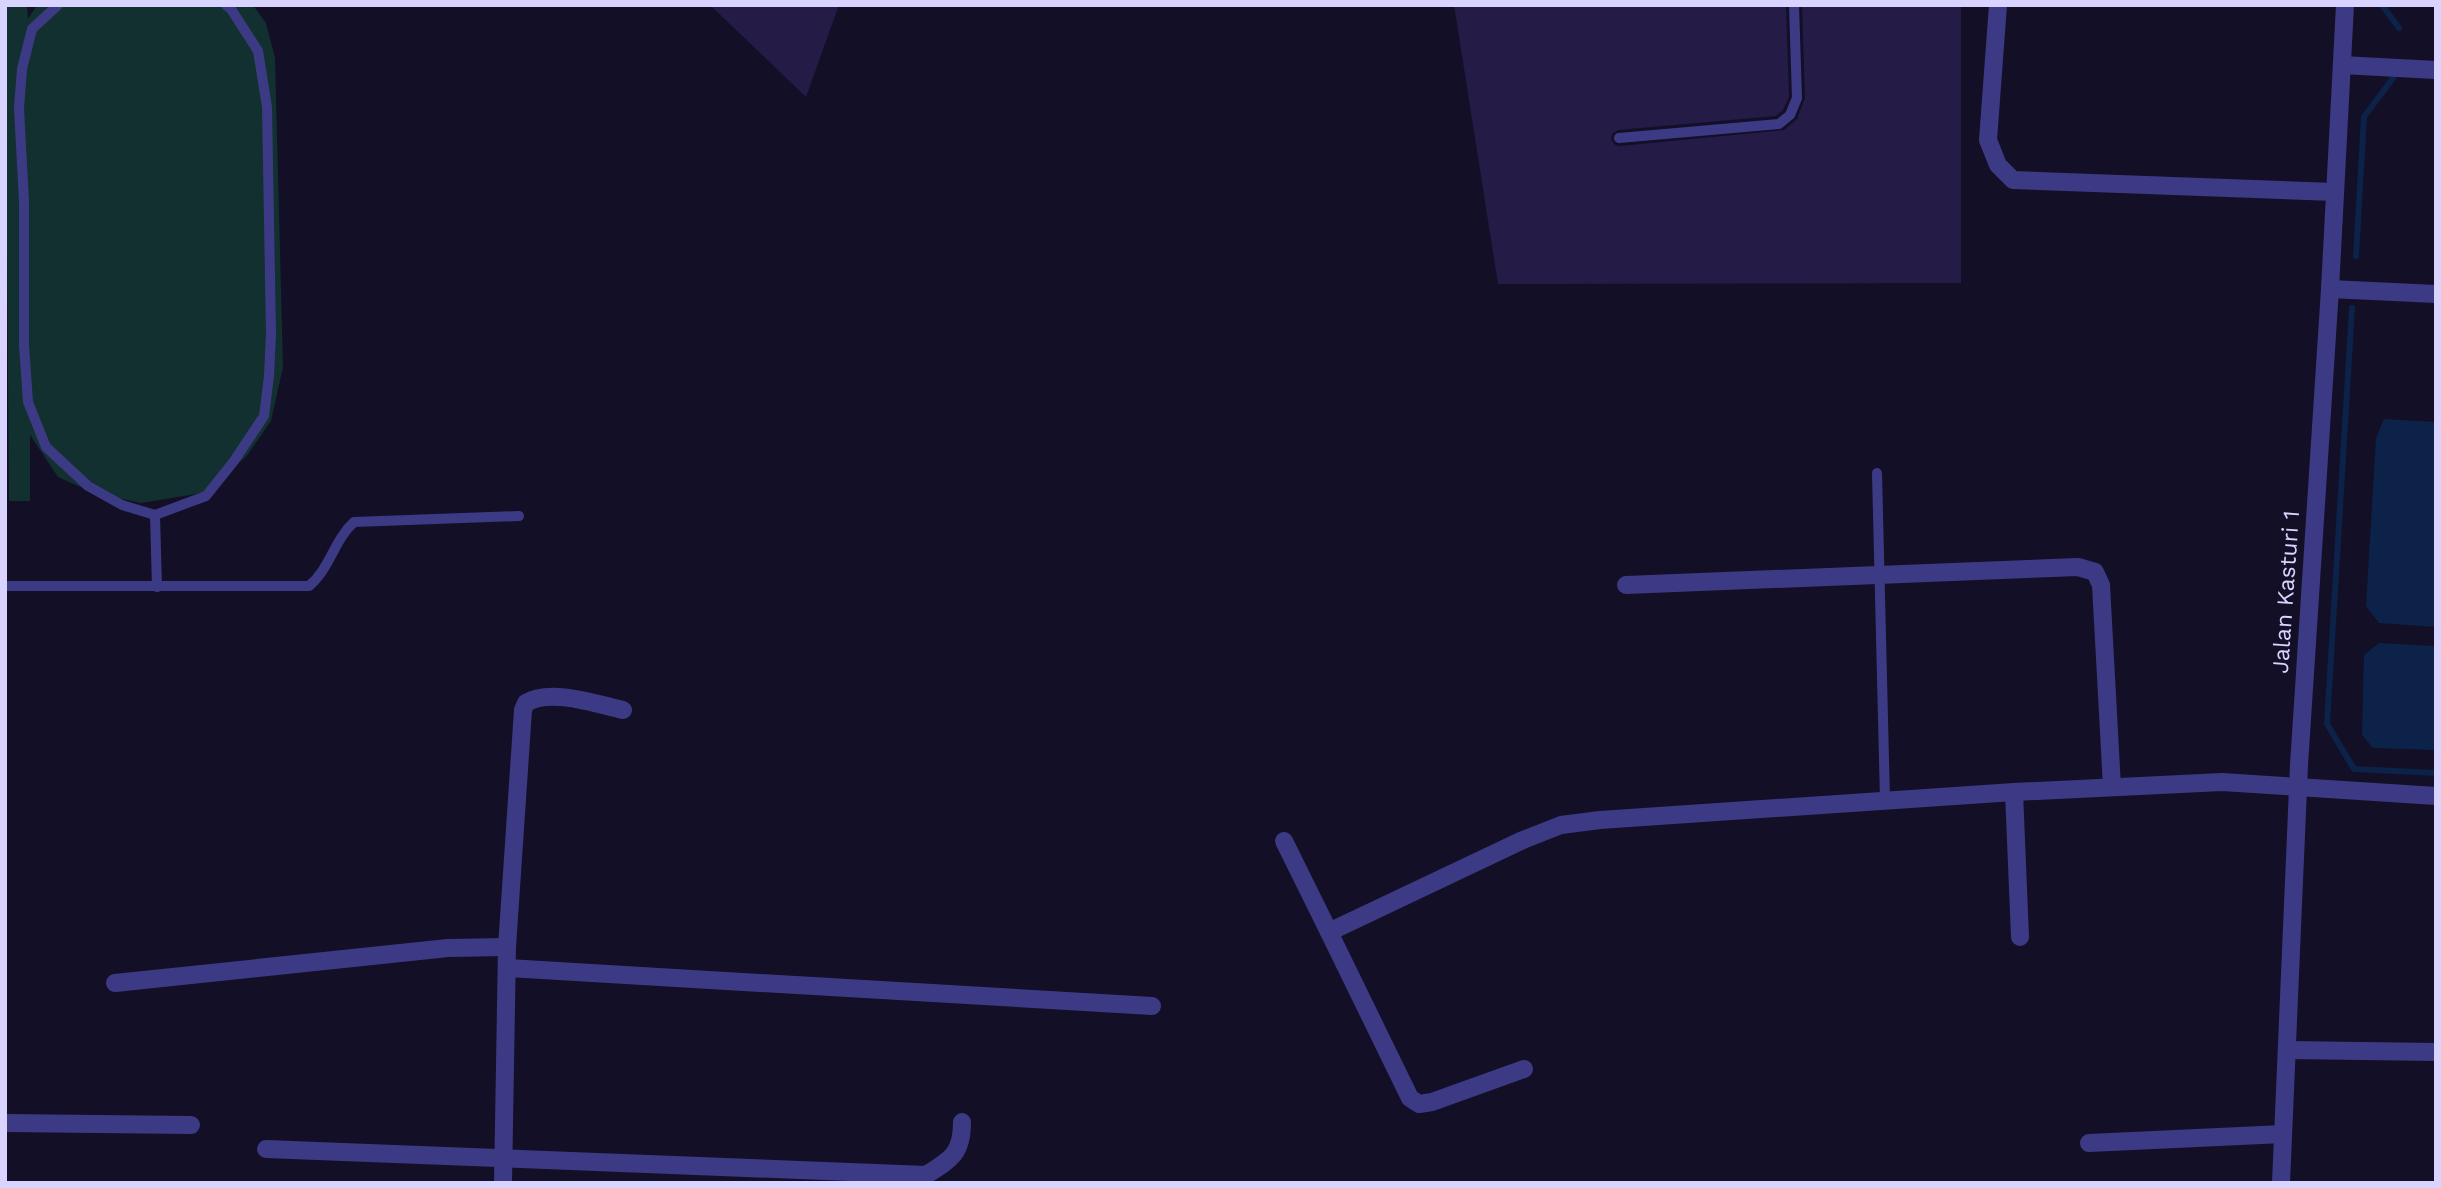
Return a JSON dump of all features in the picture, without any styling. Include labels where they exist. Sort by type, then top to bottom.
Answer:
[{"type":"street","points":[[1998,5],[1988,140],[1998,165],[2013,180],[2334,192]]},
{"type":"street","name":"Jalan Kasturi 1","points":[[2281,1183],[2299,765],[2346,5]]},
{"type":"street","points":[[2342,65],[2436,70]]},
{"type":"street","points":[[2330,289],[2436,294]]},
{"type":"street","points":[[1626,584],[2078,566],[2095,572],[2101,585],[2112,787]]},
{"type":"street","points":[[503,1183],[507,947],[523,710],[526,703],[534,697],[556,697],[580,699],[623,710]]},
{"type":"street","points":[[1329,932],[1523,840],[1561,825],[1600,820],[2014,792],[2222,782],[2436,796]]},
{"type":"street","points":[[2014,792],[2020,937]]},
{"type":"street","points":[[1283,841],[1410,1098],[1419,1104],[1432,1102],[1524,1069]]},
{"type":"street","points":[[115,983],[448,948],[507,947]]},
{"type":"street","points":[[507,968],[1152,1006]]},
{"type":"street","points":[[2287,1050],[2436,1052]]},
{"type":"street","points":[[266,1149],[926,1175],[947,1162],[962,1143],[962,1122]]},
{"type":"street","points":[[5,1123],[191,1125]]},
{"type":"street","points":[[2089,1143],[2283,1134]]},
{"type":"lane","points":[[58,5],[32,29],[21,82],[19,108],[24,202],[24,345],[28,402],[46,447],[88,486],[122,505],[155,515],[206,496],[234,461],[264,416],[271,334],[267,107],[258,51],[232,9],[226,5]]},
{"type":"lane","points":[[1619,138],[1779,124],[1790,115],[1797,98],[1794,5]]},
{"type":"lane","points":[[1877,473],[1885,800]]},
{"type":"lane","points":[[155,515],[157,587]]},
{"type":"lane","points":[[5,586],[309,586],[319,578],[345,530],[354,522],[519,516]]},
{"type":"green space","points":[[5,5],[27,5],[28,19],[37,5],[253,5],[266,23],[275,58],[283,367],[271,421],[246,457],[202,493],[141,503],[94,493],[58,477],[30,435],[30,501],[9,501]]},
{"type":"water","points":[[2384,419],[2436,422],[2436,627],[2379,623],[2366,606],[2376,438]]},
{"type":"water","points":[[2379,643],[2436,646],[2436,750],[2373,748],[2362,735],[2364,655]]},
{"type":"building","points":[[710,5],[839,5],[806,97]]},
{"type":"building","points":[[1454,5],[1786,5],[1789,97],[1783,110],[1776,116],[1618,130],[1612,134],[1611,139],[1615,145],[1620,146],[1784,130],[1797,119],[1805,98],[1802,5],[1961,5],[1961,283],[1498,284]]},
{"type":"waterway","points":[[2382,5],[2399,28]]},
{"type":"waterway","points":[[2356,256],[2364,117],[2396,74]]},
{"type":"waterway","points":[[2352,308],[2327,724],[2354,769],[2436,773]]}]
